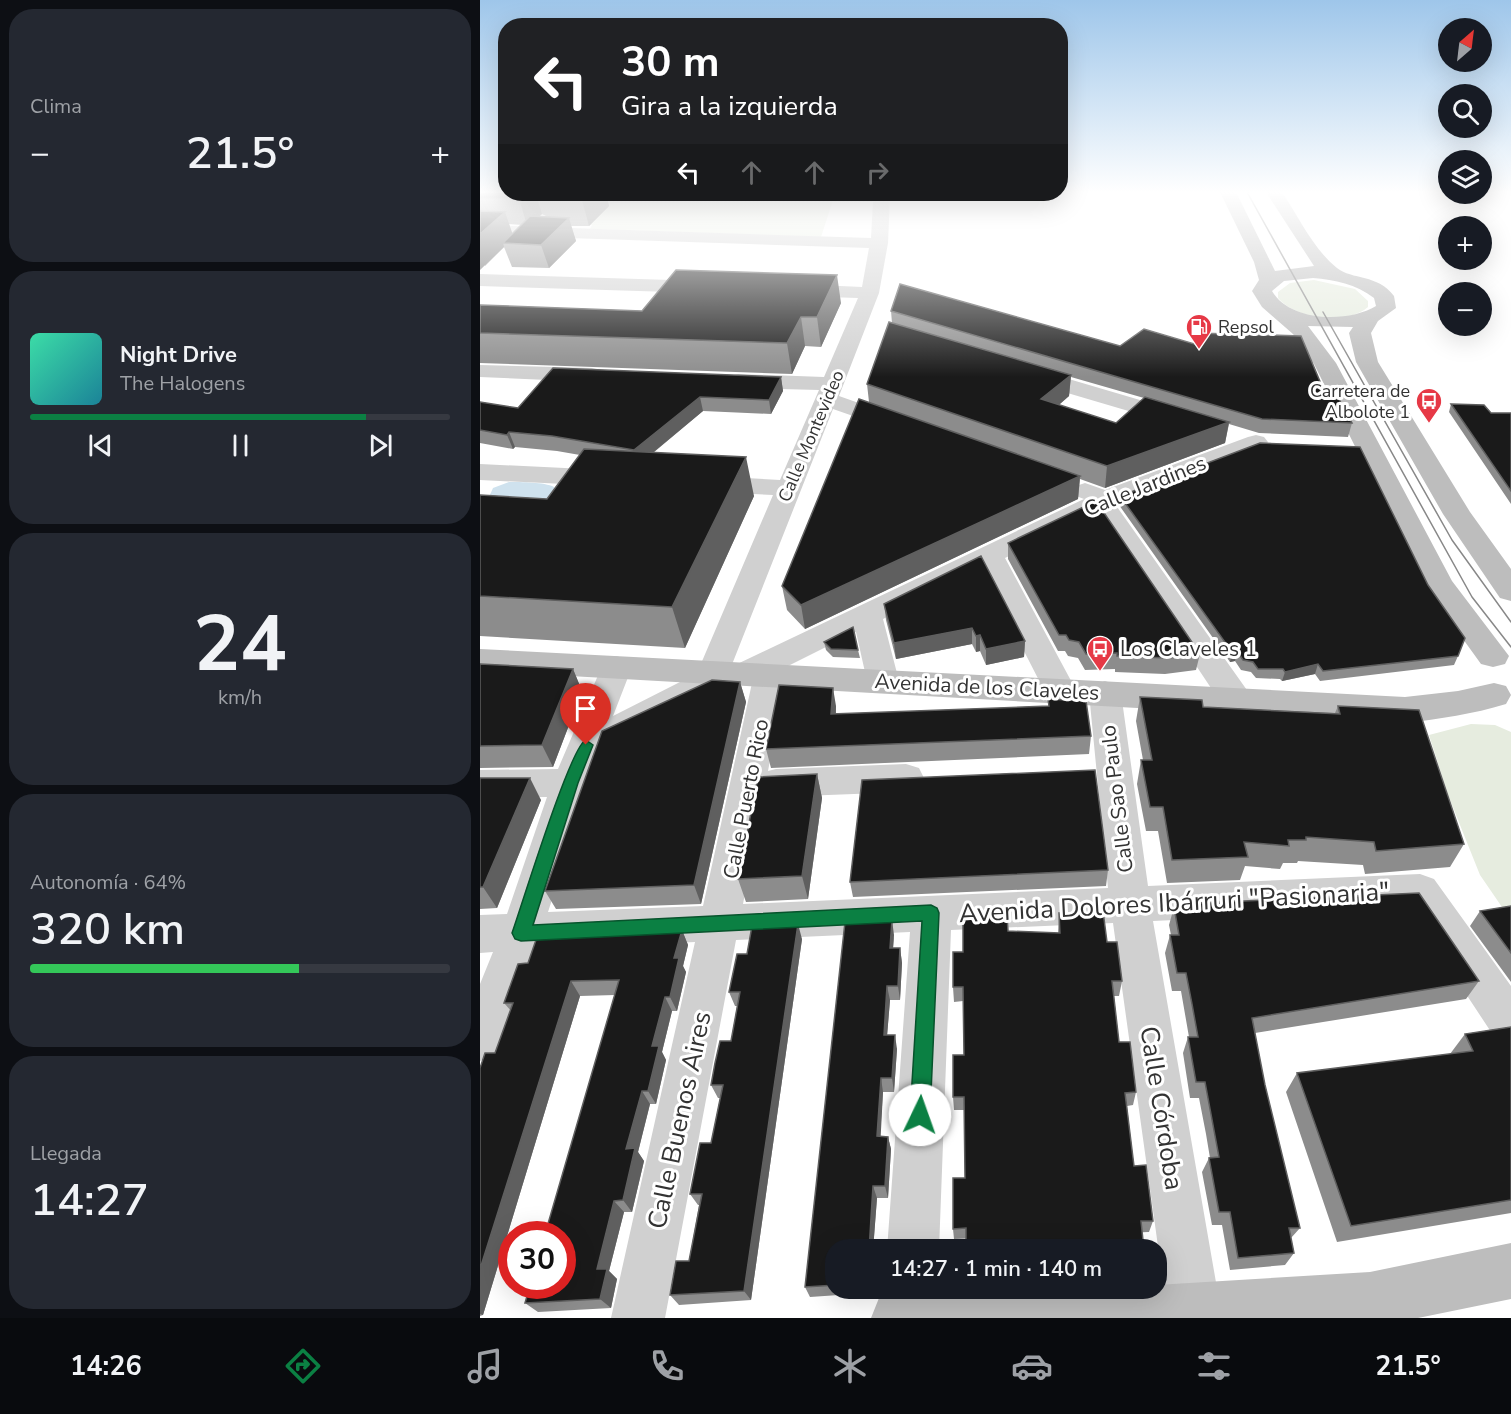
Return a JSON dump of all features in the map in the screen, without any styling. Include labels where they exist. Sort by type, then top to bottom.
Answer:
[{"type":"street","name":"Calle Montevideo","points":[[742,674],[790,488],[830,392],[869,327],[870,293],[877,254]]},
{"type":"street","points":[[1259,254],[1269,281]]},
{"type":"street","points":[[1314,254],[1332,274]]},
{"type":"street","points":[[482,282],[505,262]]},
{"type":"street","points":[[1502,703],[1486,682],[1486,666],[1502,652],[1439,585],[1371,447],[1325,363],[1300,330],[1264,297],[1262,291],[1269,281],[1292,273],[1332,274],[1368,284],[1384,296],[1386,308],[1369,319],[1360,333],[1367,362],[1457,513],[1511,591]]},
{"type":"street","points":[[482,282],[719,288]]},
{"type":"street","points":[[777,290],[870,293]]},
{"type":"street","points":[[1279,310],[1314,321],[1340,323],[1369,319]]},
{"type":"street","points":[[1006,368],[1200,425]]},
{"type":"street","points":[[480,370],[609,376]]},
{"type":"street","points":[[715,380],[830,392],[916,431]]},
{"type":"street","name":"Calle Jardines","points":[[586,745],[692,690],[742,674],[1100,501],[1265,444],[1222,432]]},
{"type":"street","points":[[1338,446],[1371,447]]},
{"type":"street","points":[[480,472],[635,480]]},
{"type":"street","points":[[682,482],[790,488]]},
{"type":"street","points":[[1061,482],[1095,494],[1237,701]]},
{"type":"street","points":[[989,555],[1060,690]]},
{"type":"street","points":[[867,615],[883,681]]},
{"type":"street","name":"Avenida de los Claveles","points":[[480,660],[1405,710],[1458,704],[1502,703]]},
{"type":"street","points":[[480,1039],[521,933],[570,783],[616,667]]},
{"type":"street","name":"Calle Puerto Rico","points":[[721,922],[748,784],[742,674]]},
{"type":"street","name":"Calle Sao Paulo","points":[[1105,693],[1130,904]]},
{"type":"street","points":[[1078,771],[1114,770]]},
{"type":"street","points":[[748,784],[937,777]]},
{"type":"street","points":[[480,784],[570,783]]},
{"type":"street","name":"Avenida Dolores Ibárruri \"Pasionaria\"","points":[[480,934],[1420,891],[1511,1023]]},
{"type":"street","name":"Calle Córdoba","points":[[1130,904],[1180,1314]]},
{"type":"street","points":[[914,1239],[931,913]]},
{"type":"street","name":"Calle Buenos Aires","points":[[638,1318],[721,922]]},
{"type":"street","points":[[899,1318],[1180,1314],[1370,1300],[1511,1271]]},
{"type":"street","points":[[909,1317],[910,1299]]},
{"type":"shaded area","points":[[1314,280],[1355,289],[1368,301],[1368,307],[1347,317],[1322,318],[1297,311],[1278,298],[1278,292],[1290,283]]},
{"type":"shaded area","points":[[1471,724],[1495,725],[1511,732],[1511,909],[1504,910],[1480,875],[1448,795],[1429,735]]},
{"type":"water","points":[[509,482],[544,484],[554,487],[555,492],[547,501],[489,497],[493,488]]},
{"type":"building","points":[[676,270],[837,275],[817,317],[801,317],[787,343],[480,333],[480,305],[642,311]]},
{"type":"building","points":[[900,284],[1120,346],[1144,329],[1201,346],[1197,333],[1301,336],[1324,391],[1336,394],[1352,423],[1262,419],[891,311]]},
{"type":"building","points":[[889,322],[1071,375],[1041,399],[1116,423],[1145,397],[1229,422],[1107,466],[867,384]]},
{"type":"building","points":[[553,368],[781,377],[769,400],[700,397],[634,450],[552,436],[509,432],[507,435],[480,430],[480,402],[518,408]]},
{"type":"building","points":[[859,399],[1080,476],[801,605],[782,586]]},
{"type":"building","points":[[1451,404],[1484,405],[1491,413],[1511,413],[1511,491]]},
{"type":"building","points":[[1260,443],[1360,447],[1428,585],[1465,638],[1458,656],[1323,671],[1318,664],[1285,672],[1283,669],[1258,669],[1253,662],[1243,660],[1237,651],[1232,652],[1120,496]]},
{"type":"building","points":[[584,449],[746,457],[672,607],[480,596],[480,495],[547,499]]},
{"type":"building","points":[[1096,501],[1200,654],[1168,658],[1117,656],[1117,653],[1086,654],[1079,642],[1069,640],[1066,635],[1059,635],[1008,543]]},
{"type":"building","points":[[981,556],[1025,641],[986,649],[980,635],[976,636],[972,628],[894,643],[884,604]]},
{"type":"building","points":[[853,627],[858,650],[831,649],[824,642]]},
{"type":"building","points":[[480,664],[573,669],[542,745],[480,746]]},
{"type":"building","points":[[712,680],[740,682],[694,885],[545,891],[602,731]]},
{"type":"building","points":[[779,685],[833,688],[831,714],[1049,706],[1048,699],[1086,701],[1091,736],[766,749]]},
{"type":"building","points":[[1140,697],[1202,700],[1203,707],[1340,714],[1338,706],[1419,710],[1464,844],[1376,851],[1374,842],[1306,837],[1306,840],[1288,840],[1289,846],[1244,842],[1248,857],[1172,860],[1163,807],[1150,807],[1141,760],[1152,760]]},
{"type":"building","points":[[1095,770],[1108,870],[850,882],[862,780]]},
{"type":"building","points":[[817,774],[802,876],[738,879],[758,777]]},
{"type":"building","points":[[480,778],[530,778],[483,887],[480,887]]},
{"type":"building","points":[[1419,893],[1479,981],[1252,1018],[1265,1085],[1300,1228],[1289,1228],[1294,1253],[1238,1258],[1230,1212],[1219,1212],[1209,1158],[1219,1157],[1205,1082],[1196,1082],[1188,1037],[1198,1037],[1186,973],[1177,973],[1170,935],[1179,935],[1174,907],[1179,906],[1178,904]]},
{"type":"building","points":[[1511,906],[1511,953],[1480,911]]},
{"type":"building","points":[[1103,911],[1107,942],[1117,942],[1122,981],[1112,981],[1119,1042],[1130,1042],[1136,1092],[1125,1093],[1134,1166],[1146,1165],[1153,1221],[1141,1221],[1143,1239],[966,1239],[966,1228],[953,1229],[953,1178],[965,1178],[964,1097],[953,1097],[953,1055],[964,1055],[963,987],[953,987],[953,952],[963,952],[963,917],[1007,915],[1008,931],[1060,933],[1059,913]]},
{"type":"building","points":[[892,920],[890,948],[900,948],[898,986],[887,986],[884,1035],[895,1035],[892,1078],[881,1078],[877,1136],[888,1137],[885,1186],[873,1186],[870,1239],[825,1239],[825,1286],[805,1287],[845,922]]},
{"type":"building","points":[[798,924],[744,1291],[670,1295],[676,1261],[689,1261],[702,1194],[690,1194],[700,1143],[711,1143],[723,1085],[711,1085],[720,1041],[731,1041],[740,992],[729,992],[737,954],[747,954],[752,926]]},
{"type":"building","points":[[682,930],[674,958],[679,958],[670,997],[665,997],[652,1046],[659,1046],[648,1091],[642,1091],[626,1149],[635,1148],[623,1200],[614,1201],[597,1269],[607,1269],[600,1299],[525,1303],[526,1299],[576,1299],[576,1221],[549,1221],[619,980],[571,981],[480,1269],[480,1068],[485,1053],[495,1053],[513,1003],[504,1003],[518,964],[528,963],[537,937]]},
{"type":"building","points":[[1511,1027],[1511,1200],[1351,1226],[1297,1073],[1473,1051],[1465,1034]]},
{"type":"tram line","points":[[1281,254],[1472,597],[1511,647]]},
{"type":"tram line","points":[[1323,312],[1452,540],[1511,622]]},
{"type":"place","name":"Repsol","points":[[1199,350]]},
{"type":"place","name":"Carretera de Albolote 1","points":[[1429,424]]},
{"type":"place","name":"Los Claveles 1","points":[[1100,672]]},
{"type":"route","points":[[586,745],[570,783],[521,933],[931,913],[920,1115]]}]
